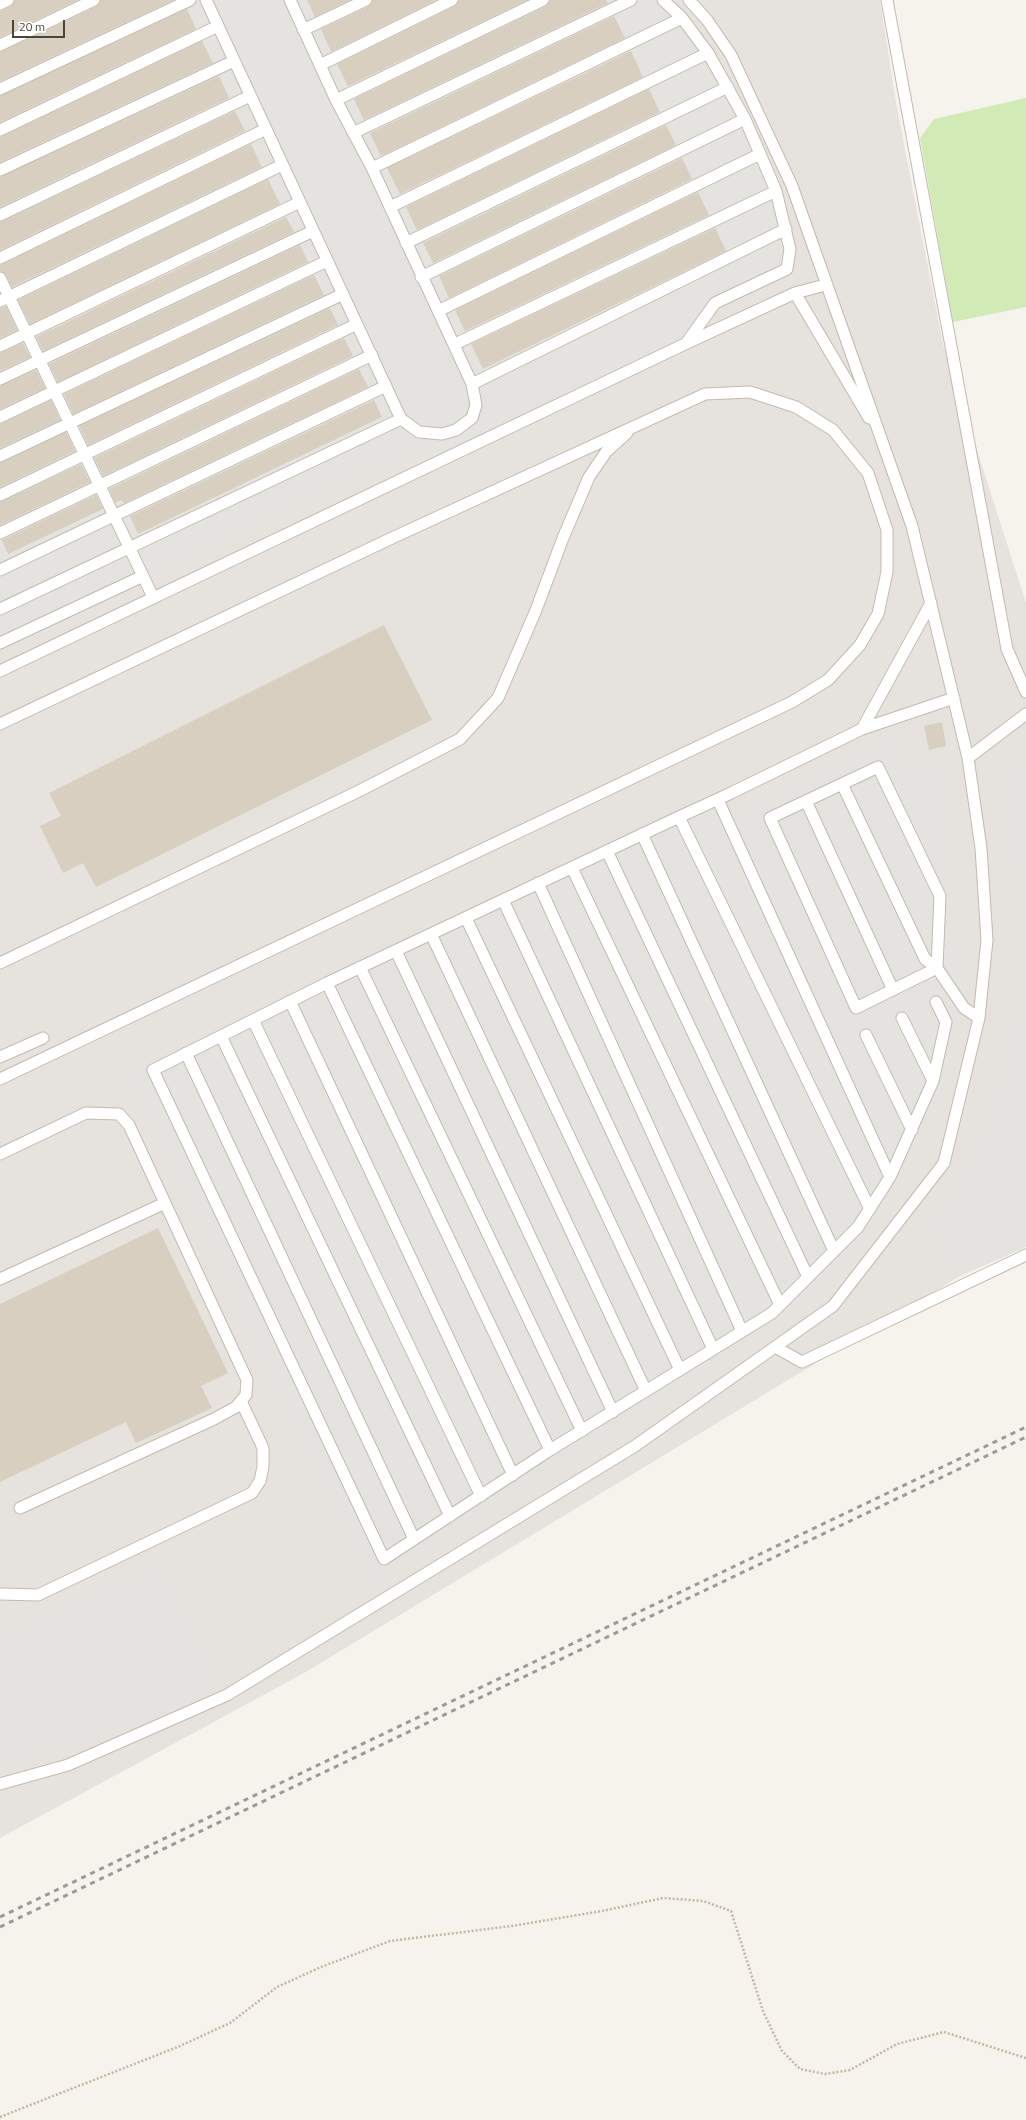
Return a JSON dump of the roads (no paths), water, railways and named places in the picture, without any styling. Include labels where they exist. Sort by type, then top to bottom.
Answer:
[{"type":"lane","points":[[0,4],[8,0]]},
{"type":"lane","points":[[0,45],[94,0]]},
{"type":"lane","points":[[0,89],[190,0]]},
{"type":"lane","points":[[206,0],[401,419],[419,432],[442,434],[456,430],[472,418],[476,405],[472,384],[455,344],[421,276],[372,168],[336,100],[290,0]]},
{"type":"lane","points":[[303,30],[366,0]]},
{"type":"lane","points":[[320,65],[452,0]]},
{"type":"lane","points":[[336,100],[543,0]]},
{"type":"lane","points":[[353,133],[631,0]]},
{"type":"lane","points":[[663,0],[682,18],[708,53],[745,119],[776,191],[790,249],[787,269],[715,303],[687,343]]},
{"type":"lane","points":[[0,1784],[68,1765],[227,1695],[635,1446],[833,1306],[944,1163],[979,1018],[987,940],[980,848],[968,758],[912,526],[883,442],[825,285],[824,276],[792,186],[731,55],[707,20],[690,0]]},
{"type":"lane","points":[[887,0],[1007,649],[1026,692]]},
{"type":"lane","points":[[372,168],[682,18]]},
{"type":"lane","points":[[0,130],[218,26]]},
{"type":"lane","points":[[390,208],[708,53]]},
{"type":"lane","points":[[0,170],[234,61]]},
{"type":"lane","points":[[406,243],[728,87]]},
{"type":"lane","points":[[0,215],[250,96]]},
{"type":"lane","points":[[421,276],[745,119]]},
{"type":"lane","points":[[0,258],[266,129]]},
{"type":"lane","points":[[438,311],[760,154]]},
{"type":"lane","points":[[4,299],[282,164]]},
{"type":"lane","points":[[455,344],[776,191]]},
{"type":"lane","points":[[0,346],[300,202]]},
{"type":"lane","points":[[472,384],[786,229]]},
{"type":"lane","points":[[0,379],[313,231]]},
{"type":"lane","points":[[0,417],[327,261]]},
{"type":"lane","points":[[0,278],[4,299],[26,333],[153,597]]},
{"type":"lane","points":[[0,671],[795,292],[825,285]]},
{"type":"lane","points":[[795,292],[883,442]]},
{"type":"lane","points":[[0,456],[343,294]]},
{"type":"lane","points":[[0,495],[357,324]]},
{"type":"lane","points":[[0,533],[372,355]]},
{"type":"lane","points":[[0,570],[386,386]]},
{"type":"lane","points":[[0,724],[392,538],[705,394],[750,392],[796,407],[833,430],[868,473],[888,530],[888,572],[878,614],[860,645],[828,680],[792,702],[0,1079]]},
{"type":"lane","points":[[0,609],[401,419]]},
{"type":"lane","points":[[0,963],[357,792],[460,739],[498,698],[536,610],[563,538],[589,477],[606,452],[634,426]]},
{"type":"lane","points":[[0,643],[143,576]]},
{"type":"lane","points":[[862,729],[931,603]]},
{"type":"lane","points":[[936,1002],[946,1022],[933,1081],[890,1177],[858,1227],[772,1313],[550,1450],[384,1559],[153,1070],[360,967],[642,834],[718,800],[862,729],[954,698]]},
{"type":"lane","points":[[968,758],[1026,714]]},
{"type":"lane","points":[[878,767],[940,896],[937,968],[856,1008],[770,818],[878,767]]},
{"type":"lane","points":[[842,784],[925,959],[937,968],[964,1008],[979,1018]]},
{"type":"lane","points":[[718,800],[890,1177]]},
{"type":"lane","points":[[806,801],[893,990]]},
{"type":"lane","points":[[679,817],[870,1209]]},
{"type":"lane","points":[[642,834],[834,1251]]},
{"type":"lane","points":[[607,851],[808,1277]]},
{"type":"lane","points":[[572,868],[780,1305]]},
{"type":"lane","points":[[538,883],[742,1331]]},
{"type":"lane","points":[[503,900],[713,1349]]},
{"type":"lane","points":[[466,918],[680,1370]]},
{"type":"lane","points":[[431,934],[646,1391]]},
{"type":"lane","points":[[396,950],[612,1412]]},
{"type":"lane","points":[[360,967],[582,1431]]},
{"type":"lane","points":[[327,983],[550,1450]]},
{"type":"lane","points":[[290,1002],[513,1475]]},
{"type":"lane","points":[[902,1018],[933,1081]]},
{"type":"lane","points":[[253,1020],[480,1496]]},
{"type":"lane","points":[[866,1035],[912,1130]]},
{"type":"lane","points":[[221,1036],[450,1516]]},
{"type":"lane","points":[[0,1058],[43,1038]]},
{"type":"lane","points":[[186,1053],[414,1539]]},
{"type":"lane","points":[[0,1154],[86,1113],[119,1114],[129,1125],[247,1380],[246,1395],[236,1407],[214,1419],[20,1508]]},
{"type":"lane","points":[[0,1279],[165,1203]]},
{"type":"lane","points":[[775,1347],[802,1362],[1026,1255]]},
{"type":"lane","points":[[0,1594],[38,1595],[252,1493],[260,1480],[262,1448],[241,1401]]},
{"type":"railway","points":[[0,1917],[1026,1427]]},
{"type":"railway","points":[[0,1927],[1026,1437]]}]
